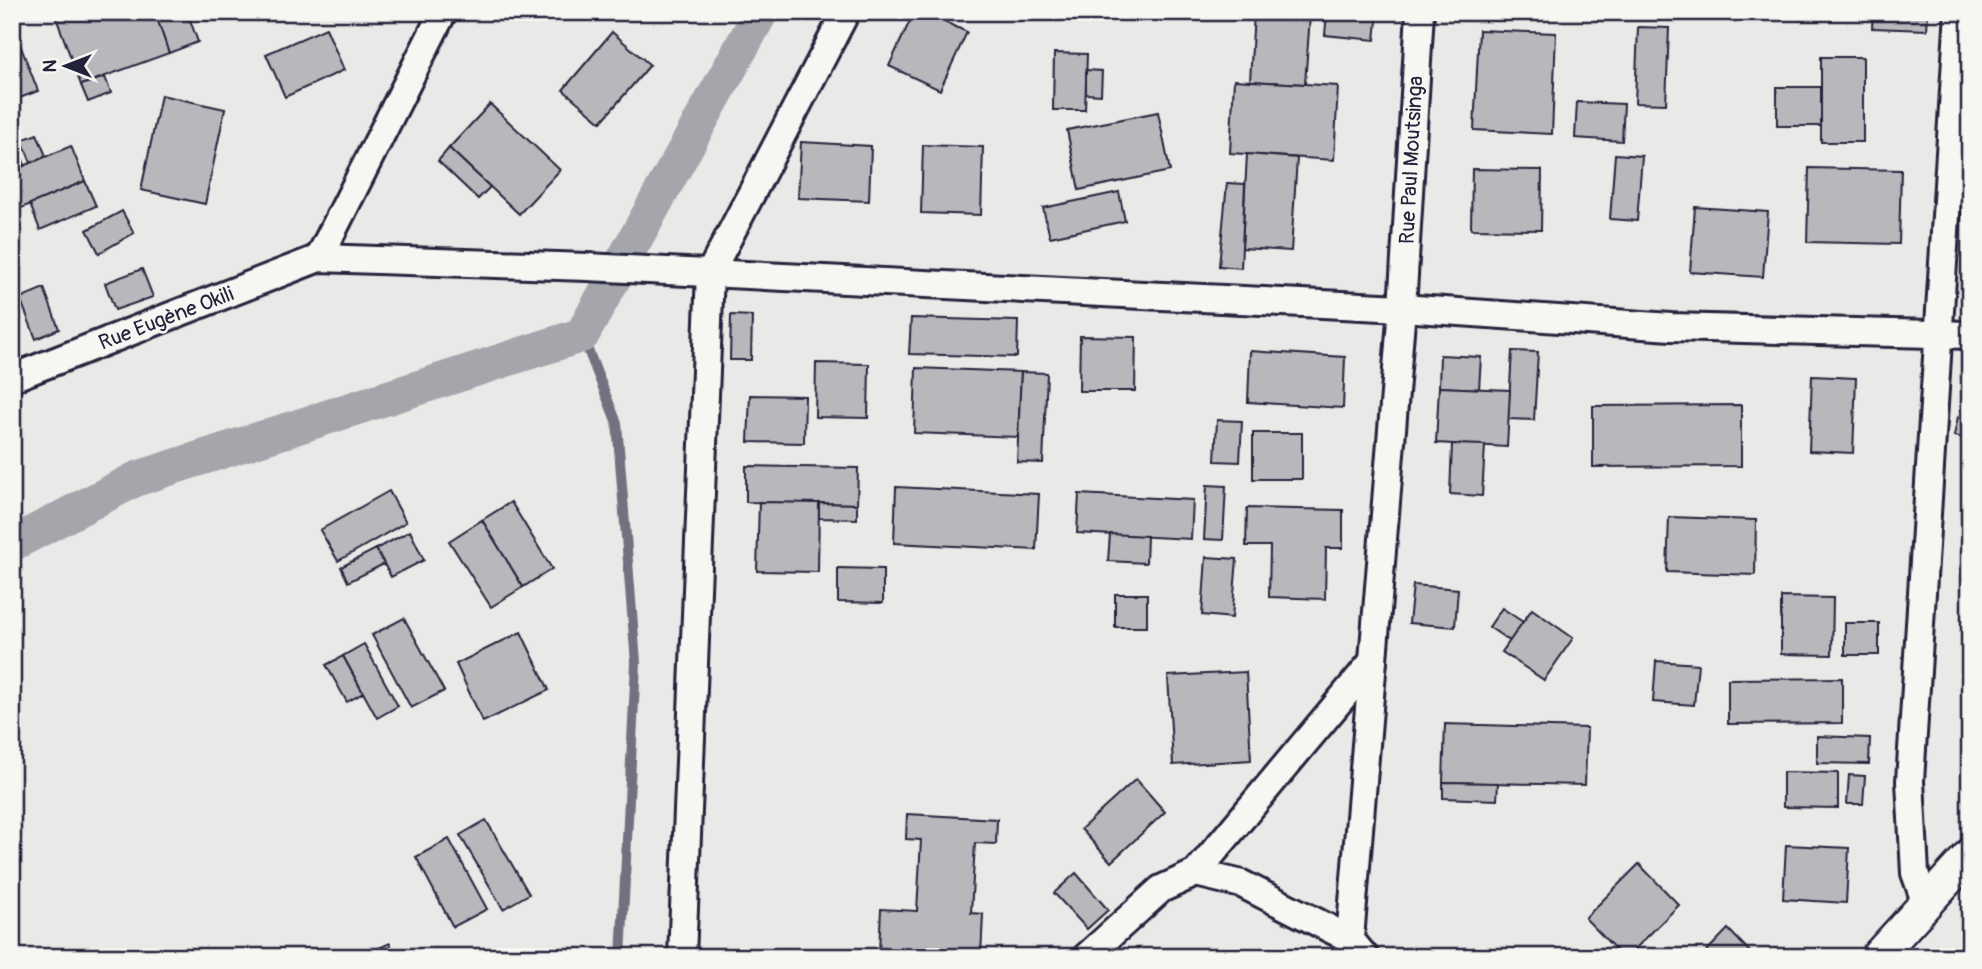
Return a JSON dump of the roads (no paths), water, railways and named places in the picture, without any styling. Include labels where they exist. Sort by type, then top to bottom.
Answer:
[{"type":"street","points":[[443,12],[319,258],[587,267],[1402,308],[1671,327],[1970,335]]},
{"type":"street","points":[[682,957],[710,273],[846,12]]},
{"type":"street","name":"Rue Paul Moutsinga","points":[[1357,948],[1373,661],[1402,308],[1420,12]]},
{"type":"street","points":[[1926,904],[1915,873],[1910,781],[1959,12]]},
{"type":"street","name":"Rue Eugène Okili","points":[[12,378],[319,258]]},
{"type":"street","points":[[1086,957],[1161,889],[1196,873],[1373,661]]},
{"type":"street","points":[[1877,957],[1970,855]]},
{"type":"street","points":[[1196,873],[1242,884],[1357,948]]},
{"type":"waterway","points":[[12,544],[136,479],[582,335],[761,12]]},
{"type":"waterway","points":[[582,335],[617,423],[636,663],[621,957]]}]
